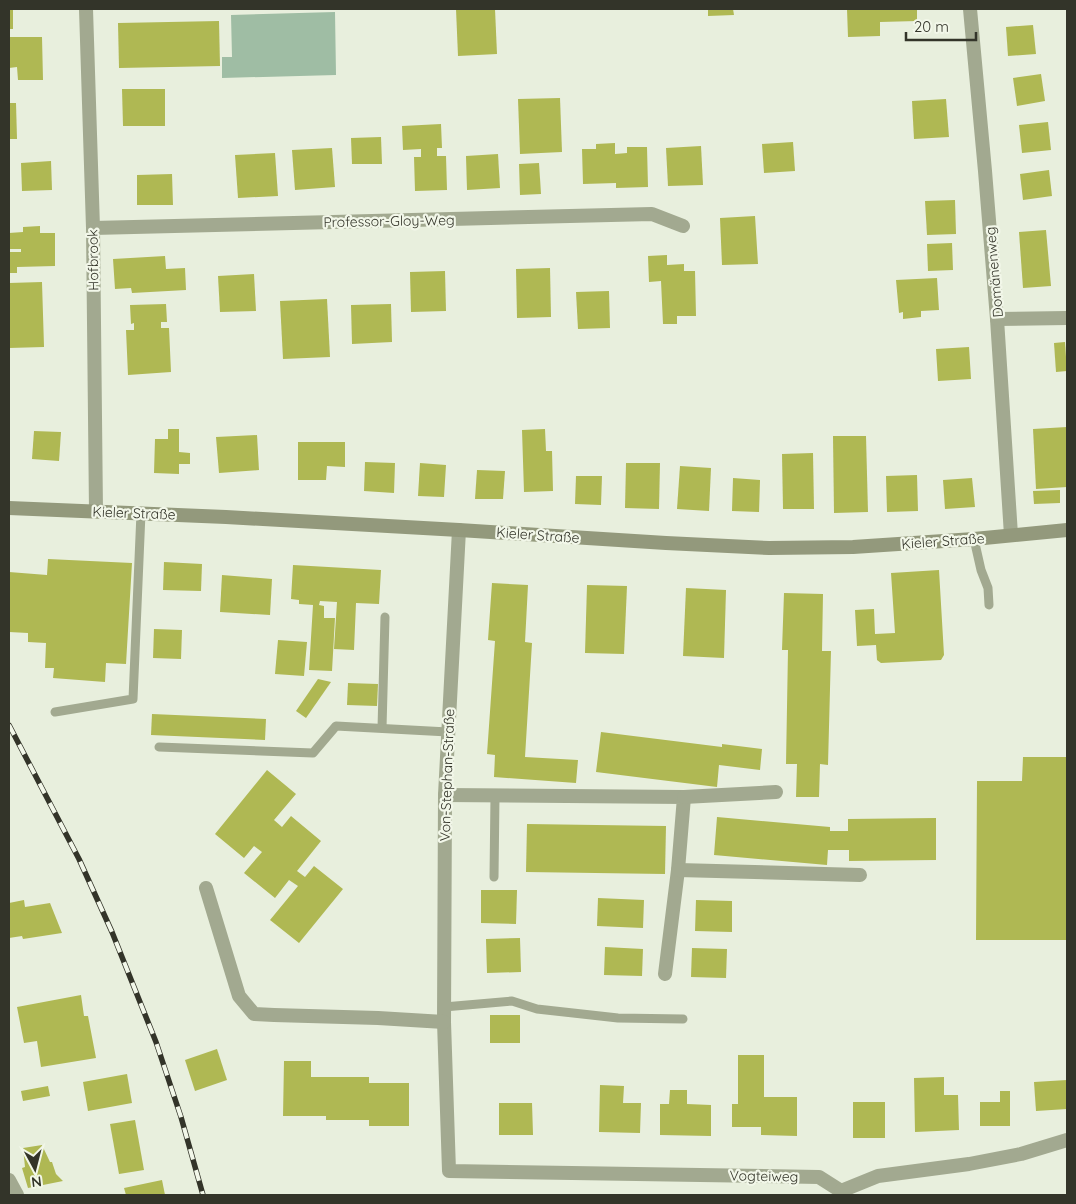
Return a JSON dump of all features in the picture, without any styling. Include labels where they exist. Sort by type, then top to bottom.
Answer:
[{"type":"main road","name":"Kieler Straße","points":[[9,508],[141,513],[769,548],[853,547],[974,539],[1067,530]]},
{"type":"street","name":"Hofbrook","points":[[86,9],[93,228],[96,511]]},
{"type":"street","name":"Domänenweg","points":[[970,9],[998,319],[1011,535]]},
{"type":"street","name":"Professor-Gloy-Weg","points":[[93,228],[652,214],[683,226]]},
{"type":"street","points":[[998,319],[1067,318]]},
{"type":"street","name":"Von-Stephan-Straße","points":[[449,1171],[444,1022],[445,795],[459,530]]},
{"type":"street","points":[[445,795],[684,798],[776,792]]},
{"type":"street","points":[[665,974],[678,870],[684,798]]},
{"type":"street","points":[[678,870],[860,875]]},
{"type":"street","points":[[206,888],[239,996],[254,1014],[444,1022]]},
{"type":"street","name":"Vogteiweg","points":[[449,1171],[819,1177],[842,1193],[878,1176],[1004,1158],[1067,1140]]},
{"type":"street","points":[[9,1180],[17,1195]]},
{"type":"lane","points":[[55,712],[133,699],[141,513]]},
{"type":"lane","points":[[974,539],[981,570],[988,588],[989,606]]},
{"type":"lane","points":[[382,728],[385,617]]},
{"type":"lane","points":[[158,747],[313,753],[336,726],[448,732]]},
{"type":"lane","points":[[494,877],[495,796]]},
{"type":"lane","points":[[444,1007],[512,1002],[538,1008],[618,1018],[683,1019]]},
{"type":"green space","points":[[335,12],[336,75],[222,78],[222,57],[232,57],[231,15]]},
{"type":"building","points":[[9,9],[13,9],[13,29],[9,29]]},
{"type":"building","points":[[456,9],[495,9],[497,54],[458,56]]},
{"type":"building","points":[[708,9],[733,9],[734,15],[708,16]]},
{"type":"building","points":[[847,9],[917,9],[917,21],[880,22],[880,36],[848,37]]},
{"type":"building","points":[[219,21],[220,66],[119,68],[118,23]]},
{"type":"building","points":[[1033,25],[1036,54],[1008,56],[1006,27]]},
{"type":"building","points":[[9,37],[42,37],[43,80],[18,80],[17,67],[9,68]]},
{"type":"building","points":[[1041,74],[1045,101],[1017,106],[1013,78]]},
{"type":"building","points":[[122,89],[165,89],[165,126],[123,126]]},
{"type":"building","points":[[560,98],[562,152],[520,154],[518,99]]},
{"type":"building","points":[[946,99],[949,137],[914,139],[912,101]]},
{"type":"building","points":[[9,103],[16,103],[17,139],[9,139]]},
{"type":"building","points":[[1048,122],[1051,150],[1022,153],[1019,125]]},
{"type":"building","points":[[441,124],[442,148],[437,148],[437,156],[446,156],[447,190],[415,191],[414,157],[421,157],[421,149],[403,150],[402,126]]},
{"type":"building","points":[[381,137],[382,164],[352,164],[351,138]]},
{"type":"building","points":[[793,142],[795,171],[764,173],[762,144]]},
{"type":"building","points":[[615,143],[615,154],[627,153],[627,147],[647,147],[648,187],[616,188],[616,183],[583,184],[582,149],[596,149],[596,144]]},
{"type":"building","points":[[701,146],[703,185],[668,186],[666,148]]},
{"type":"building","points":[[332,148],[335,187],[295,190],[292,150]]},
{"type":"building","points":[[275,153],[278,196],[238,198],[235,155]]},
{"type":"building","points":[[498,154],[500,188],[467,190],[466,156]]},
{"type":"building","points":[[51,161],[52,190],[22,191],[21,163]]},
{"type":"building","points":[[539,163],[541,194],[520,195],[519,164]]},
{"type":"building","points":[[1049,170],[1052,196],[1023,200],[1020,174]]},
{"type":"building","points":[[172,174],[173,205],[137,205],[137,175]]},
{"type":"building","points":[[955,200],[956,234],[927,235],[925,201]]},
{"type":"building","points":[[755,216],[758,264],[722,265],[720,218]]},
{"type":"building","points":[[40,226],[40,233],[55,233],[55,266],[17,267],[17,273],[9,273],[9,252],[21,252],[21,249],[9,249],[9,233],[23,232],[23,227]]},
{"type":"building","points":[[1046,230],[1051,286],[1023,288],[1019,232]]},
{"type":"building","points":[[952,243],[953,270],[928,271],[927,244]]},
{"type":"building","points":[[667,255],[667,265],[684,264],[684,271],[695,271],[696,316],[677,316],[677,324],[663,324],[661,281],[649,282],[648,256]]},
{"type":"building","points":[[165,256],[166,269],[185,268],[186,290],[132,293],[131,288],[115,289],[113,259]]},
{"type":"building","points":[[550,268],[551,317],[517,318],[516,269]]},
{"type":"building","points":[[445,271],[446,311],[411,312],[410,272]]},
{"type":"building","points":[[254,274],[256,311],[220,312],[218,276]]},
{"type":"building","points":[[937,278],[939,310],[921,311],[921,317],[903,319],[903,312],[899,313],[896,280]]},
{"type":"building","points":[[42,282],[44,347],[9,348],[9,283]]},
{"type":"building","points":[[609,291],[610,328],[578,329],[576,292]]},
{"type":"building","points":[[327,299],[330,357],[283,359],[280,301]]},
{"type":"building","points":[[166,304],[167,322],[161,322],[161,328],[169,328],[171,372],[128,375],[126,330],[134,330],[134,323],[131,324],[130,305]]},
{"type":"building","points":[[391,304],[392,342],[352,344],[351,305]]},
{"type":"building","points":[[1065,342],[1067,371],[1056,372],[1054,343]]},
{"type":"building","points":[[969,347],[971,379],[938,381],[936,349]]},
{"type":"building","points":[[1067,427],[1067,487],[1036,489],[1033,429]]},
{"type":"building","points":[[168,429],[179,429],[179,452],[190,453],[190,464],[179,464],[179,474],[154,473],[155,439],[168,439]]},
{"type":"building","points":[[545,429],[546,451],[552,451],[553,491],[524,492],[522,430]]},
{"type":"building","points":[[34,431],[61,432],[59,461],[32,459]]},
{"type":"building","points":[[257,435],[259,470],[219,473],[216,437]]},
{"type":"building","points":[[833,436],[866,436],[868,512],[834,513]]},
{"type":"building","points":[[298,442],[345,442],[345,467],[327,466],[326,480],[298,480]]},
{"type":"building","points":[[813,453],[814,509],[783,509],[782,454]]},
{"type":"building","points":[[365,462],[395,463],[394,493],[364,491]]},
{"type":"building","points":[[420,463],[446,465],[444,497],[418,496]]},
{"type":"building","points":[[626,463],[660,463],[659,509],[625,508]]},
{"type":"building","points":[[680,466],[711,468],[709,511],[677,509]]},
{"type":"building","points":[[477,470],[505,471],[503,499],[475,499]]},
{"type":"building","points":[[917,475],[918,511],[887,512],[886,476]]},
{"type":"building","points":[[576,476],[602,476],[601,505],[575,504]]},
{"type":"building","points":[[733,478],[760,480],[759,512],[732,511]]},
{"type":"building","points":[[972,478],[975,507],[945,509],[943,480]]},
{"type":"building","points":[[1060,490],[1060,503],[1034,504],[1033,491]]},
{"type":"building","points":[[48,559],[132,563],[126,664],[106,663],[105,682],[53,678],[54,668],[45,668],[46,643],[28,642],[28,633],[9,632],[9,572],[47,575]]},
{"type":"building","points":[[164,562],[202,564],[201,591],[163,590]]},
{"type":"building","points":[[293,565],[381,570],[379,604],[356,603],[354,650],[334,649],[337,602],[320,601],[319,605],[324,606],[324,618],[335,618],[332,671],[309,670],[313,605],[299,604],[299,600],[291,599]]},
{"type":"building","points":[[939,570],[944,655],[941,660],[881,663],[877,660],[876,645],[857,646],[855,610],[874,609],[875,634],[895,633],[891,573]]},
{"type":"building","points":[[222,575],[272,579],[270,615],[220,612]]},
{"type":"building","points":[[492,583],[528,585],[525,642],[532,643],[525,757],[578,760],[576,783],[494,777],[495,755],[487,754],[495,641],[488,640]]},
{"type":"building","points":[[587,585],[627,586],[624,654],[585,653]]},
{"type":"building","points":[[686,588],[726,590],[724,658],[683,656]]},
{"type":"building","points":[[784,593],[823,594],[822,651],[831,651],[828,765],[820,764],[819,797],[796,797],[797,764],[786,764],[788,650],[782,650]]},
{"type":"building","points":[[154,629],[182,630],[181,659],[153,658]]},
{"type":"building","points":[[278,640],[307,642],[304,676],[275,674]]},
{"type":"building","points":[[318,679],[331,682],[306,718],[296,711]]},
{"type":"building","points":[[348,683],[378,684],[377,706],[347,705]]},
{"type":"building","points":[[152,714],[266,719],[265,740],[151,735]]},
{"type":"building","points":[[601,732],[722,747],[722,744],[762,749],[760,770],[719,765],[717,787],[596,772]]},
{"type":"building","points":[[1023,757],[1067,757],[1067,940],[976,940],[977,781],[1022,781]]},
{"type":"building","points":[[267,770],[296,794],[274,820],[282,827],[291,816],[321,841],[297,871],[305,877],[314,866],[343,889],[299,943],[270,920],[298,886],[289,880],[275,898],[244,873],[262,852],[254,846],[244,858],[215,834]]},
{"type":"building","points":[[717,817],[830,827],[830,831],[848,831],[848,819],[936,818],[936,860],[849,861],[849,850],[828,850],[827,865],[714,855]]},
{"type":"building","points":[[527,824],[666,826],[665,874],[526,872]]},
{"type":"building","points":[[481,890],[517,890],[516,924],[481,923]]},
{"type":"building","points":[[598,898],[644,900],[643,928],[597,926]]},
{"type":"building","points":[[24,900],[25,907],[50,903],[62,933],[23,939],[22,936],[9,938],[9,903]]},
{"type":"building","points":[[696,900],[732,901],[732,932],[695,931]]},
{"type":"building","points":[[520,938],[521,972],[487,973],[486,939]]},
{"type":"building","points":[[605,947],[643,949],[642,976],[604,975]]},
{"type":"building","points":[[692,948],[727,949],[726,978],[691,977]]},
{"type":"building","points":[[81,995],[84,1016],[88,1016],[96,1058],[41,1067],[37,1041],[24,1043],[17,1007]]},
{"type":"building","points":[[490,1015],[520,1015],[520,1043],[490,1043]]},
{"type":"building","points":[[217,1049],[227,1080],[195,1091],[185,1060]]},
{"type":"building","points":[[738,1055],[764,1055],[764,1097],[797,1097],[797,1136],[761,1135],[761,1127],[732,1127],[732,1104],[738,1104]]},
{"type":"building","points":[[284,1061],[311,1061],[311,1077],[369,1077],[369,1083],[409,1083],[409,1126],[369,1126],[369,1120],[326,1120],[326,1116],[283,1116]]},
{"type":"building","points":[[127,1074],[132,1103],[88,1111],[83,1082]]},
{"type":"building","points":[[944,1077],[944,1095],[958,1095],[959,1130],[915,1132],[914,1078]]},
{"type":"building","points":[[1067,1080],[1067,1109],[1036,1111],[1034,1082]]},
{"type":"building","points":[[600,1085],[624,1086],[623,1103],[641,1103],[640,1133],[599,1132]]},
{"type":"building","points":[[48,1086],[50,1096],[23,1101],[21,1091]]},
{"type":"building","points":[[670,1090],[687,1090],[687,1104],[711,1105],[711,1136],[660,1135],[660,1104],[669,1104]]},
{"type":"building","points":[[1000,1091],[1010,1091],[1010,1126],[980,1126],[980,1102],[1000,1102]]},
{"type":"building","points":[[853,1102],[885,1102],[885,1138],[853,1138]]},
{"type":"building","points":[[499,1103],[532,1103],[533,1135],[499,1135]]},
{"type":"building","points":[[135,1120],[144,1170],[119,1174],[110,1124]]},
{"type":"building","points":[[42,1145],[50,1162],[52,1162],[56,1174],[63,1181],[28,1188],[22,1168],[25,1167],[23,1148]]},
{"type":"building","points":[[162,1180],[165,1195],[126,1195],[124,1188]]},
{"type":"railway","points":[[9,725],[79,859],[112,932],[156,1042],[181,1117],[203,1195]]}]
